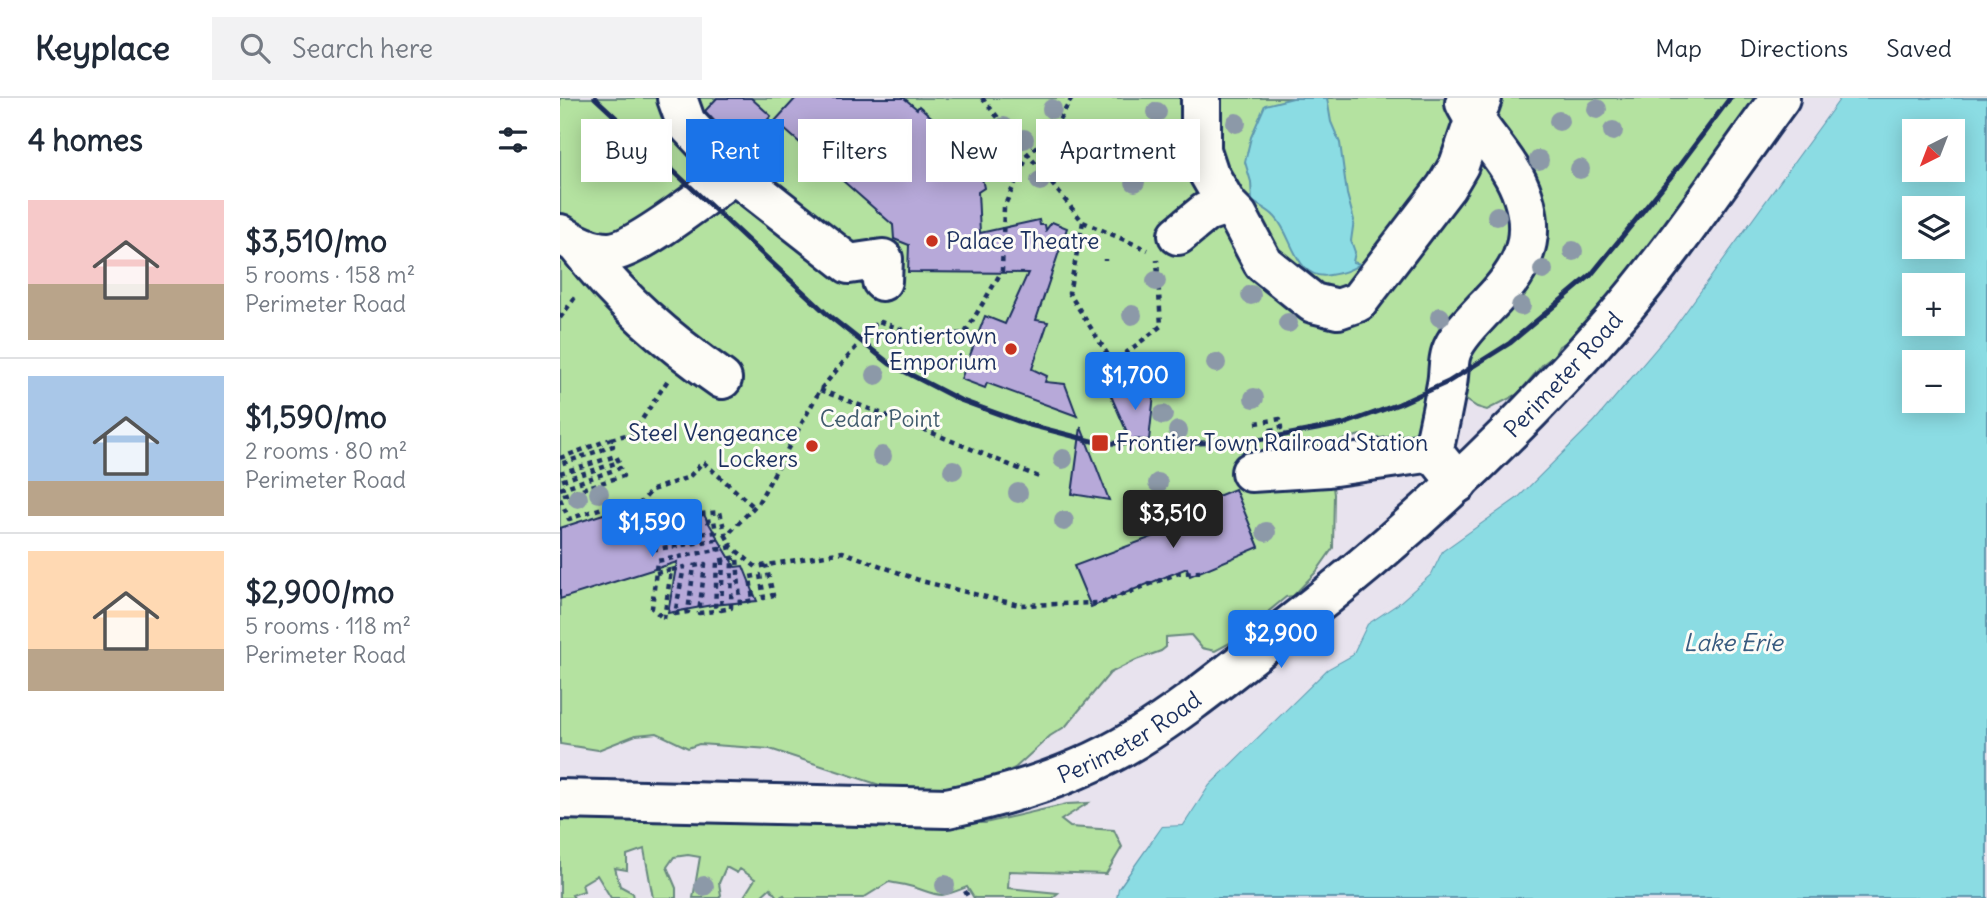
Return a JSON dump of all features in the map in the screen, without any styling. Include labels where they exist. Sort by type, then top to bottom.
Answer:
[{"type":"street","points":[[677,98],[686,123]]},
{"type":"street","points":[[1201,98],[1201,150],[1209,174],[1227,205],[1238,216],[1263,263],[1313,303],[1338,309],[1358,302],[1446,187],[1459,165],[1473,106]]},
{"type":"street","name":"Perimeter Road","points":[[560,799],[947,808],[990,799],[1066,774],[1133,741],[1174,714],[1337,589],[1458,483],[1510,432],[1613,320],[1661,260],[1780,98]]},
{"type":"street","points":[[1433,452],[1448,382],[1451,352],[1469,324],[1517,273],[1527,243],[1524,199],[1513,172],[1473,106]]},
{"type":"street","points":[[569,240],[610,252],[636,244],[723,182]]},
{"type":"street","points":[[744,182],[849,264],[883,260],[882,281]]},
{"type":"street","points":[[1178,236],[1206,212],[1227,205]]},
{"type":"street","points":[[569,240],[606,282],[653,327],[722,379]]},
{"type":"street","points":[[1433,452],[1458,483]]},
{"type":"street","points":[[1251,472],[1328,467],[1433,452]]},
{"type":"path","points":[[982,98],[1083,222],[1156,253],[1161,326],[1113,363],[1069,293],[1083,222]]},
{"type":"path","points":[[726,536],[754,507],[820,390],[878,321],[925,338],[965,333],[1002,271],[1004,207],[1028,155],[1054,129],[1072,98]]},
{"type":"path","points":[[560,458],[633,433],[670,376],[689,355]]},
{"type":"path","points":[[820,390],[1039,477]]},
{"type":"path","points":[[1256,423],[1280,419],[1281,428],[1265,431]]},
{"type":"path","points":[[611,439],[623,476],[560,498],[569,519],[614,504],[618,512],[622,511],[624,518],[629,516],[652,490],[689,477],[703,462],[754,507]]},
{"type":"path","points":[[560,464],[613,446]]},
{"type":"path","points":[[560,473],[616,456]]},
{"type":"path","points":[[560,481],[619,465]]},
{"type":"path","points":[[560,489],[619,465]]},
{"type":"path","points":[[718,551],[716,540],[656,549],[654,539],[716,532],[714,520],[652,529],[650,519],[720,512],[726,536],[737,557],[740,603],[752,600],[750,577],[760,575],[764,598],[773,595],[766,565]]},
{"type":"path","points":[[671,570],[664,619],[652,608],[657,561],[732,547]]},
{"type":"path","points":[[656,573],[737,557],[756,567],[843,552],[921,580],[1019,605],[1101,603],[1179,573],[1200,572]]},
{"type":"path","points":[[720,561],[721,610],[731,608],[737,557]]},
{"type":"path","points":[[705,564],[699,613],[715,611],[720,561]]},
{"type":"path","points":[[684,567],[675,614],[688,612],[694,566]]},
{"type":"path","points":[[965,891],[969,898]]},
{"type":"green space","name":"Cedar Point","points":[[560,98],[1759,98],[1619,289],[1559,346],[1554,356],[1543,364],[1518,394],[1487,410],[1463,398],[1424,437],[1365,445],[1360,435],[1327,445],[1334,494],[1333,548],[1316,572],[1293,596],[1286,597],[1269,611],[1256,629],[1215,651],[1202,648],[1191,635],[1166,637],[1166,647],[1161,651],[1110,673],[1066,726],[1050,736],[1015,768],[965,791],[898,791],[770,749],[699,744],[688,748],[657,733],[636,735],[598,750],[560,744]]},
{"type":"green space","points":[[1088,803],[1061,820],[1070,827],[1114,830],[1122,847],[1106,874],[1009,871],[1008,888],[1058,893],[1052,898],[974,898],[967,887],[941,895],[889,882],[863,898],[786,898],[784,895],[778,898],[770,888],[759,898],[743,898],[755,879],[740,869],[737,873],[726,867],[719,883],[719,898],[693,898],[700,857],[688,855],[674,857],[667,867],[676,888],[676,898],[653,898],[644,849],[627,855],[627,870],[615,868],[620,886],[633,893],[634,898],[611,898],[597,875],[582,884],[584,891],[572,895],[574,898],[560,898],[560,814],[883,818],[985,823],[1067,804]]},
{"type":"water","points":[[1293,98],[1327,98],[1331,122],[1340,143],[1347,194],[1354,220],[1351,241],[1355,252],[1353,262],[1360,264],[1330,275],[1318,275],[1309,271],[1296,255],[1275,217],[1252,201],[1251,182],[1245,162],[1251,137],[1265,105]]},
{"type":"water","name":"Lake Erie","points":[[1840,98],[1987,98],[1987,898],[1116,898],[1118,889],[1162,826],[1183,825],[1209,785],[1327,669],[1352,655],[1367,624],[1397,604],[1431,574],[1442,551],[1518,497],[1594,421],[1674,327]]},
{"type":"pier","points":[[1836,98],[1840,98],[1674,327],[1594,421],[1518,497],[1442,551],[1431,574],[1397,604],[1367,624],[1352,655],[1327,669],[1209,785],[1183,825],[1162,826],[1118,888],[1116,898],[1113,898],[1116,887],[1160,823],[1181,821],[1206,782],[1324,666],[1349,652],[1364,622],[1395,601],[1428,572],[1440,549],[1516,495],[1591,418],[1671,325]]},
{"type":"building","points":[[717,98],[751,98],[771,116],[768,119],[712,119],[705,111]]},
{"type":"building","points":[[796,98],[904,98],[917,109],[919,106],[934,119],[926,119],[926,182],[983,182],[984,188],[978,192],[980,233],[1039,220],[1046,230],[1052,222],[1067,228],[1036,320],[1048,322],[1032,369],[1047,376],[1045,382],[1065,384],[1077,416],[987,383],[985,388],[961,379],[985,316],[1005,324],[1028,273],[908,272],[909,245],[894,239],[893,225],[844,182],[912,182],[912,119],[798,119],[798,141],[784,129],[784,119],[777,119]]},
{"type":"building","points":[[1108,389],[1154,394],[1149,440],[1130,439]]},
{"type":"building","points":[[1081,427],[1109,500],[1072,494]]},
{"type":"building","points":[[1235,489],[1259,547],[1190,576],[1187,568],[1091,607],[1074,566],[1171,530],[1167,522],[1189,513],[1181,511]]},
{"type":"building","points":[[625,507],[631,526],[704,515],[735,567],[743,566],[757,601],[668,613],[677,562],[560,599],[560,528]]},
{"type":"railway","points":[[595,98],[828,315],[890,364],[960,400],[1026,424],[1100,443],[1172,444],[1253,441],[1344,424],[1448,382],[1510,343],[1591,275],[1673,174],[1730,98]]},
{"type":"place","name":"Palace Theatre","points":[[932,241]]},
{"type":"place","name":"Frontiertown Emporium","points":[[1011,349]]},
{"type":"place","name":"Frontier Town Railroad Station","points":[[1100,443]]},
{"type":"place","name":"Steel Vengeance Lockers","points":[[812,446]]}]
